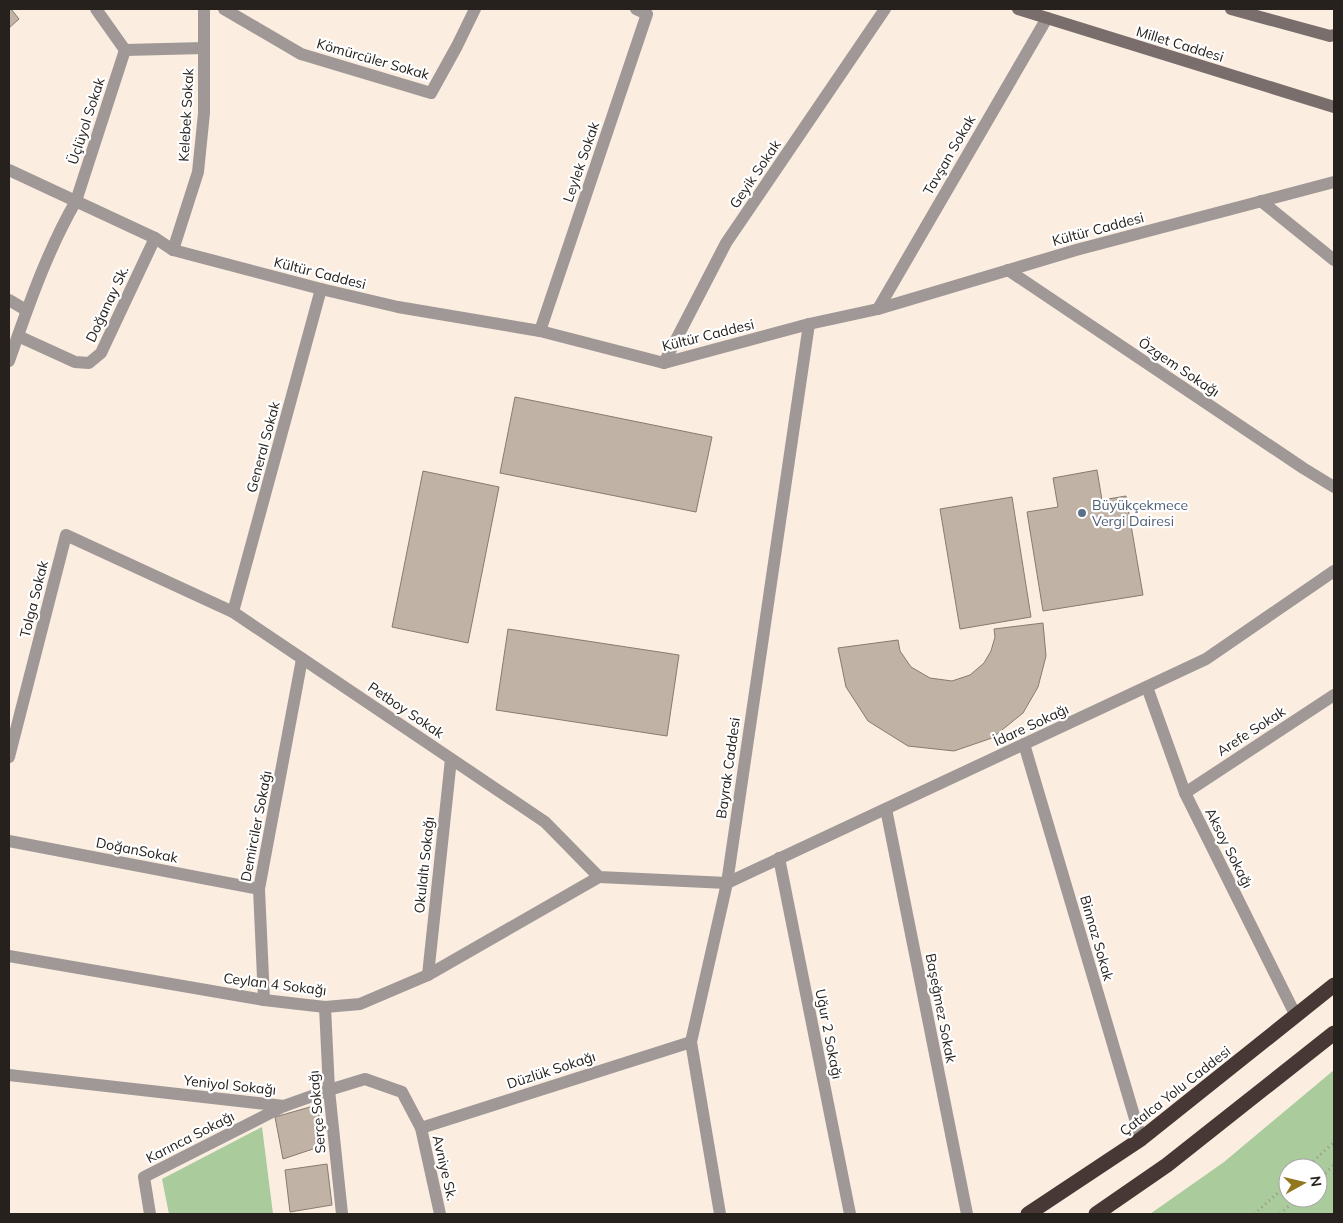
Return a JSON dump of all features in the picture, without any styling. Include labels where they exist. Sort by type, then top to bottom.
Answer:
[{"type":"highway","name":"Çatalca Yolu Caddesi","points":[[1028,1214],[1141,1139],[1334,985]]},
{"type":"highway","points":[[1096,1214],[1167,1165],[1334,1033]]},
{"type":"main road","name":"Millet Caddesi","points":[[1018,9],[1334,107]]},
{"type":"main road","points":[[1231,9],[1330,36],[1334,35]]},
{"type":"street","points":[[96,9],[125,50],[204,48]]},
{"type":"street","name":"Kelebek Sokak","points":[[173,250],[198,172],[204,113],[204,9]]},
{"type":"street","name":"Kömürcüler Sokak","points":[[224,9],[301,54],[431,92],[475,9]]},
{"type":"street","name":"Leylek Sokak","points":[[540,331],[647,14],[636,9]]},
{"type":"street","name":"Geyik Sokak","points":[[664,364],[726,243],[885,9]]},
{"type":"street","name":"Tavşan Sokak","points":[[878,308],[1047,18]]},
{"type":"street","name":"Üçlüyol Sokak","points":[[9,361],[26,310],[64,222],[76,201],[125,50]]},
{"type":"street","name":"Kültür Caddesi","points":[[9,170],[155,238],[173,250],[321,290],[398,307],[540,331],[664,364],[809,324],[878,308],[1076,250],[1334,182]]},
{"type":"street","points":[[1262,201],[1334,260]]},
{"type":"street","name":"Doğanay Sk.","points":[[18,336],[75,362],[89,362],[101,353],[155,238]]},
{"type":"street","name":"Özgem Sokağı","points":[[1008,270],[1334,487]]},
{"type":"street","name":"General Sokak","points":[[234,612],[321,290]]},
{"type":"street","points":[[9,300],[26,310]]},
{"type":"street","name":"Bayrak Caddesi","points":[[720,1214],[691,1042],[727,883],[809,324]]},
{"type":"street","name":"Petboy Sokak","points":[[66,535],[234,612],[544,822],[599,877]]},
{"type":"street","name":"Tolga Sokak","points":[[9,757],[66,535]]},
{"type":"street","name":"İdare Sokağı","points":[[727,883],[1206,659],[1334,571]]},
{"type":"street","name":"Demirciler Sokağı","points":[[264,1000],[258,889],[302,659]]},
{"type":"street","name":"Aksoy Sokağı","points":[[1147,687],[1185,793],[1296,1016]]},
{"type":"street","name":"Arefe Sokak","points":[[1185,793],[1334,694]]},
{"type":"street","name":"Binnaz Sokak","points":[[1024,744],[1141,1139]]},
{"type":"street","name":"Okulaltı Sokağı","points":[[428,975],[450,759]]},
{"type":"street","name":"Başeğmez Sokak","points":[[886,808],[967,1214]]},
{"type":"street","name":"DoğanSokak","points":[[9,841],[258,889]]},
{"type":"street","name":"Uğur 2 Sokağı","points":[[779,858],[850,1214]]},
{"type":"street","points":[[599,877],[727,883]]},
{"type":"street","name":"Ceylan 4 Sokağı","points":[[9,956],[264,1000],[325,1007],[360,1004],[428,975],[599,877]]},
{"type":"street","name":"Serçe Sokağı","points":[[325,1007],[328,1090],[342,1214]]},
{"type":"street","name":"Düzlük Sokağı","points":[[421,1128],[691,1042]]},
{"type":"street","name":"Yeniyol Sokağı","points":[[9,1075],[284,1106],[365,1079],[402,1092],[421,1128]]},
{"type":"street","name":"Karınca Sokağı","points":[[150,1214],[144,1177],[284,1106]]},
{"type":"street","name":"Avniye Sk.","points":[[421,1128],[440,1214]]},
{"type":"path","points":[[1317,1158],[1334,1142]]},
{"type":"path","points":[[1254,1214],[1278,1193]]},
{"type":"green space","points":[[1334,1070],[1334,1214],[1150,1214],[1224,1162]]},
{"type":"green space","points":[[262,1127],[273,1214],[169,1214],[162,1179]]},
{"type":"building","points":[[9,9],[19,19],[9,28]]},
{"type":"building","points":[[515,397],[712,437],[696,512],[500,473]]},
{"type":"building","points":[[1097,470],[1102,500],[1126,496],[1143,595],[1043,611],[1027,512],[1058,507],[1053,478]]},
{"type":"building","points":[[423,471],[499,487],[468,643],[392,627]]},
{"type":"building","points":[[1012,497],[1031,617],[960,629],[940,509]]},
{"type":"building","points":[[1043,623],[1046,656],[1038,687],[1023,713],[992,738],[954,751],[908,746],[868,721],[846,687],[838,648],[898,640],[900,651],[911,667],[930,678],[952,681],[970,675],[984,663],[991,651],[995,637],[994,629]]},
{"type":"building","points":[[508,629],[679,655],[667,736],[496,710]]},
{"type":"building","points":[[317,1105],[325,1145],[283,1159],[275,1117]]},
{"type":"building","points":[[327,1164],[332,1205],[290,1212],[285,1170]]},
{"type":"place","name":"Büyükçekmece Vergi Dairesi","points":[[1082,513]]}]
